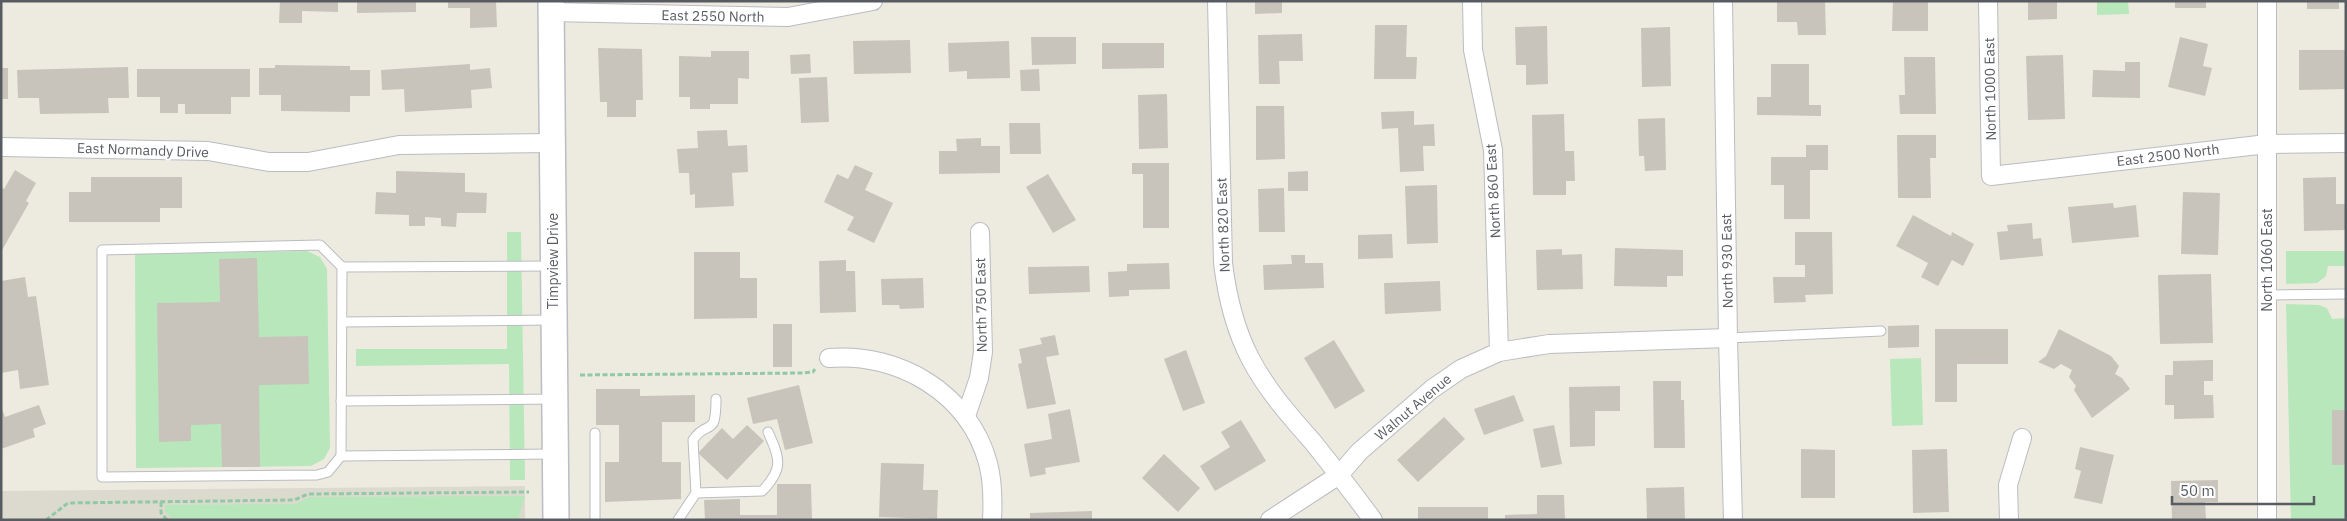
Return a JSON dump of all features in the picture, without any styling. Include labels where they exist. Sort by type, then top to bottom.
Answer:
[{"type":"street","name":"East 2550 North","points":[[551,7],[788,17],[873,1]]},
{"type":"street","name":"North 820 East","points":[[1217,1],[1223,263],[1227,293],[1236,326],[1250,358],[1270,392],[1339,475],[1373,520]]},
{"type":"street","name":"North 860 East","points":[[1472,1],[1473,50],[1493,150],[1499,352]]},
{"type":"street","name":"North 930 East","points":[[1723,1],[1733,520]]},
{"type":"street","name":"North 1000 East","points":[[1988,1],[1991,176]]},
{"type":"street","name":"North 1060 East","points":[[2267,1],[2267,520]]},
{"type":"street","name":"Timpview Drive","points":[[551,7],[556,520]]},
{"type":"street","name":"East Normandy Drive","points":[[1,147],[208,151],[269,162],[298,162],[336,158],[399,145],[552,143]]},
{"type":"street","name":"East 2500 North","points":[[1991,176],[2267,144],[2346,143]]},
{"type":"street","name":"North 750 East","points":[[966,416],[979,378],[983,352],[980,232]]},
{"type":"street","name":"Walnut Avenue","points":[[1270,520],[1339,475],[1360,451],[1432,389],[1461,369],[1499,352],[1549,344],[1728,338]]},
{"type":"street","points":[[829,358],[871,359],[904,369],[938,390],[966,416],[983,448],[988,464],[993,490],[992,520]]},
{"type":"street","points":[[2009,520],[2008,485],[2022,438]]},
{"type":"lane","points":[[320,245],[342,267],[341,456],[328,472],[317,475],[102,477],[102,250],[320,245]]},
{"type":"lane","points":[[342,267],[554,266]]},
{"type":"lane","points":[[2267,295],[2346,294]]},
{"type":"lane","points":[[342,322],[554,320]]},
{"type":"lane","points":[[1728,338],[1881,331]]},
{"type":"lane","points":[[341,401],[555,399]]},
{"type":"lane","points":[[678,520],[696,493],[693,440],[697,434],[713,426],[716,419],[716,399]]},
{"type":"lane","points":[[696,493],[762,491],[777,471],[779,460],[768,432]]},
{"type":"lane","points":[[595,433],[595,520]]},
{"type":"lane","points":[[341,456],[555,454]]},
{"type":"path","points":[[580,375],[802,374],[813,372],[818,363],[829,358]]},
{"type":"path","points":[[46,520],[68,503],[294,500],[308,494],[529,492]]},
{"type":"path","points":[[161,502],[161,513],[167,520]]},
{"type":"shaded area","points":[[525,486],[525,520],[1,520],[1,491]]},
{"type":"green space","points":[[2097,1],[2128,1],[2129,14],[2097,15]]},
{"type":"green space","points":[[507,232],[521,232],[525,480],[510,480],[509,364],[356,366],[356,349],[507,349]]},
{"type":"green space","points":[[307,251],[320,257],[327,269],[330,448],[324,459],[311,466],[136,468],[135,254]]},
{"type":"green space","points":[[2286,251],[2346,251],[2346,266],[2328,266],[2326,276],[2317,283],[2286,284]]},
{"type":"green space","points":[[2286,304],[2319,305],[2327,308],[2332,319],[2346,318],[2346,410],[2332,410],[2332,465],[2346,465],[2346,520],[2291,520]]},
{"type":"green space","points":[[1921,358],[1923,425],[1892,426],[1890,359]]},
{"type":"green space","points":[[525,496],[518,520],[172,520],[165,511],[165,505],[296,504],[309,497]]},
{"type":"building","points":[[280,1],[338,1],[338,12],[302,11],[302,23],[279,23]]},
{"type":"building","points":[[357,1],[416,1],[416,12],[357,13]]},
{"type":"building","points":[[448,1],[496,1],[497,27],[470,28],[470,8],[448,8]]},
{"type":"building","points":[[1255,1],[1282,1],[1282,13],[1255,14]]},
{"type":"building","points":[[1825,1],[1826,35],[1798,35],[1797,22],[1777,22],[1777,2]]},
{"type":"building","points":[[1893,1],[1928,1],[1928,31],[1892,31]]},
{"type":"building","points":[[2028,1],[2057,1],[2057,19],[2028,20]]},
{"type":"building","points":[[2175,1],[2206,1],[2206,8],[2175,8]]},
{"type":"building","points":[[2307,1],[2339,1],[2339,9],[2307,9]]},
{"type":"building","points":[[1375,25],[1407,25],[1406,57],[1417,57],[1416,79],[1374,79]]},
{"type":"building","points":[[1547,26],[1548,84],[1526,85],[1526,65],[1516,65],[1515,27]]},
{"type":"building","points":[[1670,27],[1671,86],[1642,87],[1641,28]]},
{"type":"building","points":[[1302,34],[1303,61],[1279,61],[1280,84],[1259,84],[1258,35]]},
{"type":"building","points":[[1031,37],[1076,37],[1076,64],[1032,65]]},
{"type":"building","points":[[2180,37],[2208,44],[2203,66],[2212,68],[2205,96],[2168,87]]},
{"type":"building","points":[[910,40],[911,73],[854,74],[853,41]]},
{"type":"building","points":[[1009,41],[1010,78],[967,79],[967,71],[949,72],[948,43]]},
{"type":"building","points":[[1102,43],[1164,43],[1164,68],[1102,69]]},
{"type":"building","points":[[598,48],[642,49],[643,100],[636,100],[636,117],[607,117],[607,102],[600,102]]},
{"type":"building","points":[[2299,50],[2346,50],[2346,89],[2299,90]]},
{"type":"building","points":[[711,51],[749,51],[749,79],[738,78],[738,104],[710,104],[710,109],[690,109],[690,97],[679,97],[679,56],[711,57]]},
{"type":"building","points":[[810,54],[811,73],[791,74],[790,55]]},
{"type":"building","points":[[2063,55],[2065,119],[2028,120],[2026,56]]},
{"type":"building","points":[[1904,57],[1935,57],[1936,114],[1900,114],[1899,95],[1905,95]]},
{"type":"building","points":[[2125,62],[2140,62],[2140,98],[2092,97],[2093,70],[2125,71]]},
{"type":"building","points":[[470,64],[470,70],[490,68],[492,88],[471,90],[472,108],[405,112],[404,89],[382,90],[381,70]]},
{"type":"building","points":[[1771,64],[1809,64],[1809,105],[1821,105],[1821,116],[1757,115],[1757,97],[1771,97]]},
{"type":"building","points":[[275,65],[350,66],[350,70],[370,70],[370,96],[350,96],[350,112],[281,111],[281,95],[259,95],[259,68],[275,68]]},
{"type":"building","points":[[128,67],[129,98],[108,98],[109,113],[40,114],[39,98],[18,98],[17,70]]},
{"type":"building","points":[[1,68],[8,68],[8,99],[1,99]]},
{"type":"building","points":[[137,69],[250,69],[250,97],[231,97],[231,114],[185,114],[185,104],[178,104],[178,113],[160,113],[160,97],[137,97]]},
{"type":"building","points":[[1039,69],[1040,91],[1021,91],[1020,70]]},
{"type":"building","points":[[827,77],[829,122],[801,123],[799,78]]},
{"type":"building","points":[[1167,94],[1168,148],[1139,149],[1138,95]]},
{"type":"building","points":[[1256,106],[1284,106],[1285,159],[1256,160]]},
{"type":"building","points":[[1414,111],[1414,125],[1434,124],[1435,146],[1423,146],[1424,171],[1400,172],[1398,128],[1382,129],[1381,112]]},
{"type":"building","points":[[1564,114],[1565,151],[1574,151],[1575,181],[1566,181],[1566,195],[1533,195],[1532,115]]},
{"type":"building","points":[[1665,118],[1666,170],[1645,171],[1644,156],[1639,156],[1638,119]]},
{"type":"building","points":[[1009,123],[1040,123],[1041,154],[1010,154]]},
{"type":"building","points":[[727,130],[728,146],[747,145],[748,172],[732,173],[734,206],[695,208],[695,194],[690,195],[689,173],[679,173],[677,149],[698,148],[697,131]]},
{"type":"building","points":[[1897,135],[1936,135],[1936,158],[1930,158],[1931,198],[1898,198]]},
{"type":"building","points":[[981,138],[981,146],[1000,146],[1000,173],[939,174],[939,151],[957,151],[956,139]]},
{"type":"building","points":[[1806,145],[1828,145],[1828,170],[1810,170],[1810,219],[1784,219],[1784,185],[1771,185],[1771,157],[1806,157]]},
{"type":"building","points":[[1132,163],[1169,163],[1169,228],[1143,228],[1143,174],[1132,174]]},
{"type":"building","points":[[855,165],[873,173],[865,190],[893,203],[874,243],[847,230],[854,217],[824,202],[837,174],[848,179]]},
{"type":"building","points":[[15,170],[36,183],[26,201],[29,203],[1,252],[1,187],[4,189]]},
{"type":"building","points":[[396,171],[465,173],[465,192],[487,193],[486,213],[457,213],[456,227],[441,226],[441,218],[425,217],[425,226],[409,226],[409,215],[375,214],[376,192],[396,193]]},
{"type":"building","points":[[1308,171],[1308,191],[1288,191],[1288,172]]},
{"type":"building","points":[[1048,174],[1076,220],[1053,233],[1026,187]]},
{"type":"building","points":[[91,177],[182,177],[182,208],[160,208],[160,222],[69,222],[69,192],[91,192]]},
{"type":"building","points":[[2336,177],[2336,204],[2345,204],[2346,230],[2304,231],[2303,178]]},
{"type":"building","points":[[1437,185],[1438,243],[1407,244],[1405,186]]},
{"type":"building","points":[[1284,188],[1285,232],[1259,232],[1258,189]]},
{"type":"building","points":[[2183,192],[2220,193],[2218,255],[2181,254]]},
{"type":"building","points":[[2113,203],[2114,208],[2136,205],[2139,237],[2072,243],[2068,207]]},
{"type":"building","points":[[1913,215],[1951,236],[1952,232],[1974,244],[1963,266],[1952,260],[1938,286],[1921,277],[1928,263],[1896,246]]},
{"type":"building","points":[[2032,223],[2033,239],[2041,238],[2043,256],[2000,260],[1997,232],[2008,231],[2007,225]]},
{"type":"building","points":[[1795,232],[1832,232],[1833,294],[1805,295],[1806,302],[1774,303],[1773,277],[1805,277],[1805,265],[1795,265]]},
{"type":"building","points":[[1392,234],[1393,258],[1358,259],[1358,235]]},
{"type":"building","points":[[1615,248],[1683,250],[1683,276],[1667,276],[1667,287],[1614,286]]},
{"type":"building","points":[[1562,249],[1562,255],[1582,254],[1583,289],[1537,290],[1536,250]]},
{"type":"building","points":[[694,252],[740,252],[740,278],[757,278],[757,318],[694,319]]},
{"type":"building","points":[[1291,255],[1305,255],[1305,263],[1323,263],[1324,288],[1264,290],[1263,265],[1292,264]]},
{"type":"building","points":[[257,258],[259,337],[308,336],[309,384],[259,385],[260,467],[222,467],[221,424],[191,425],[191,441],[159,442],[157,303],[220,302],[219,259]]},
{"type":"building","points":[[846,260],[846,271],[855,271],[856,312],[820,313],[819,261]]},
{"type":"building","points":[[1169,263],[1170,289],[1129,290],[1129,296],[1109,297],[1108,272],[1127,271],[1127,264]]},
{"type":"building","points":[[1089,266],[1090,292],[1029,294],[1028,267]]},
{"type":"building","points":[[2211,274],[2213,343],[2160,344],[2158,275]]},
{"type":"building","points":[[25,277],[28,297],[36,296],[49,385],[20,389],[18,370],[1,373],[1,281]]},
{"type":"building","points":[[923,278],[924,308],[900,309],[899,305],[882,305],[881,279]]},
{"type":"building","points":[[1440,281],[1441,311],[1385,314],[1384,283]]},
{"type":"building","points":[[773,324],[792,324],[792,367],[773,367]]},
{"type":"building","points":[[1919,325],[1919,347],[1888,348],[1888,326]]},
{"type":"building","points":[[1935,329],[2008,329],[2008,364],[1957,364],[1957,402],[1935,402]]},
{"type":"building","points":[[2059,329],[2111,356],[2119,366],[2115,374],[2122,378],[2130,389],[2092,418],[2074,390],[2076,386],[2069,377],[2072,370],[2061,364],[2054,369],[2038,362],[2046,356]]},
{"type":"building","points":[[1055,335],[1059,355],[1046,357],[1056,404],[1027,409],[1018,364],[1022,363],[1019,349],[1042,344],[1040,338]]},
{"type":"building","points":[[1334,340],[1365,391],[1335,409],[1304,358]]},
{"type":"building","points":[[1186,350],[1205,403],[1183,411],[1164,359]]},
{"type":"building","points":[[2213,360],[2213,381],[2204,381],[2204,395],[2213,395],[2214,418],[2174,419],[2174,405],[2165,405],[2165,375],[2173,375],[2173,361]]},
{"type":"building","points":[[1653,381],[1681,381],[1681,400],[1684,400],[1685,448],[1654,448]]},
{"type":"building","points":[[799,385],[813,443],[785,450],[777,419],[753,424],[747,398]]},
{"type":"building","points":[[1620,386],[1620,411],[1595,411],[1595,446],[1570,447],[1569,387]]},
{"type":"building","points":[[596,389],[640,389],[640,396],[695,395],[695,422],[662,422],[662,462],[681,462],[681,499],[605,502],[605,462],[619,462],[619,425],[596,425]]},
{"type":"building","points":[[1514,395],[1524,421],[1484,435],[1474,409]]},
{"type":"building","points":[[39,405],[46,424],[33,429],[35,437],[1,449],[1,406],[5,417]]},
{"type":"building","points":[[1070,409],[1080,462],[1045,468],[1046,474],[1030,477],[1024,444],[1052,439],[1048,414]]},
{"type":"building","points":[[2332,410],[2346,410],[2346,465],[2332,465]]},
{"type":"building","points":[[1444,417],[1465,439],[1418,482],[1397,460]]},
{"type":"building","points":[[1241,420],[1266,461],[1215,491],[1200,466],[1230,447],[1221,432]]},
{"type":"building","points":[[747,425],[764,441],[727,480],[698,453],[722,428],[733,439]]},
{"type":"building","points":[[1554,425],[1562,464],[1541,468],[1533,429]]},
{"type":"building","points":[[2080,447],[2114,455],[2102,504],[2074,498],[2081,471],[2075,469]]},
{"type":"building","points":[[1801,449],[1835,450],[1835,498],[1801,498]]},
{"type":"building","points":[[1947,449],[1949,512],[1913,513],[1912,450]]},
{"type":"building","points":[[1164,454],[1200,488],[1178,512],[1142,478]]},
{"type":"building","points":[[881,463],[924,464],[923,490],[938,490],[937,519],[879,517]]},
{"type":"building","points":[[2218,480],[2218,502],[2205,502],[2206,520],[2172,520],[2171,481]]},
{"type":"building","points":[[777,484],[811,484],[812,520],[705,520],[704,500],[740,499],[740,515],[777,515]]},
{"type":"building","points":[[1684,487],[1685,520],[1647,520],[1646,488]]},
{"type":"building","points":[[1537,495],[1564,495],[1565,520],[1505,520],[1505,515],[1537,514]]},
{"type":"building","points":[[1418,507],[1488,507],[1488,520],[1418,520]]},
{"type":"building","points":[[1092,511],[1092,520],[1030,520],[1030,513]]}]
